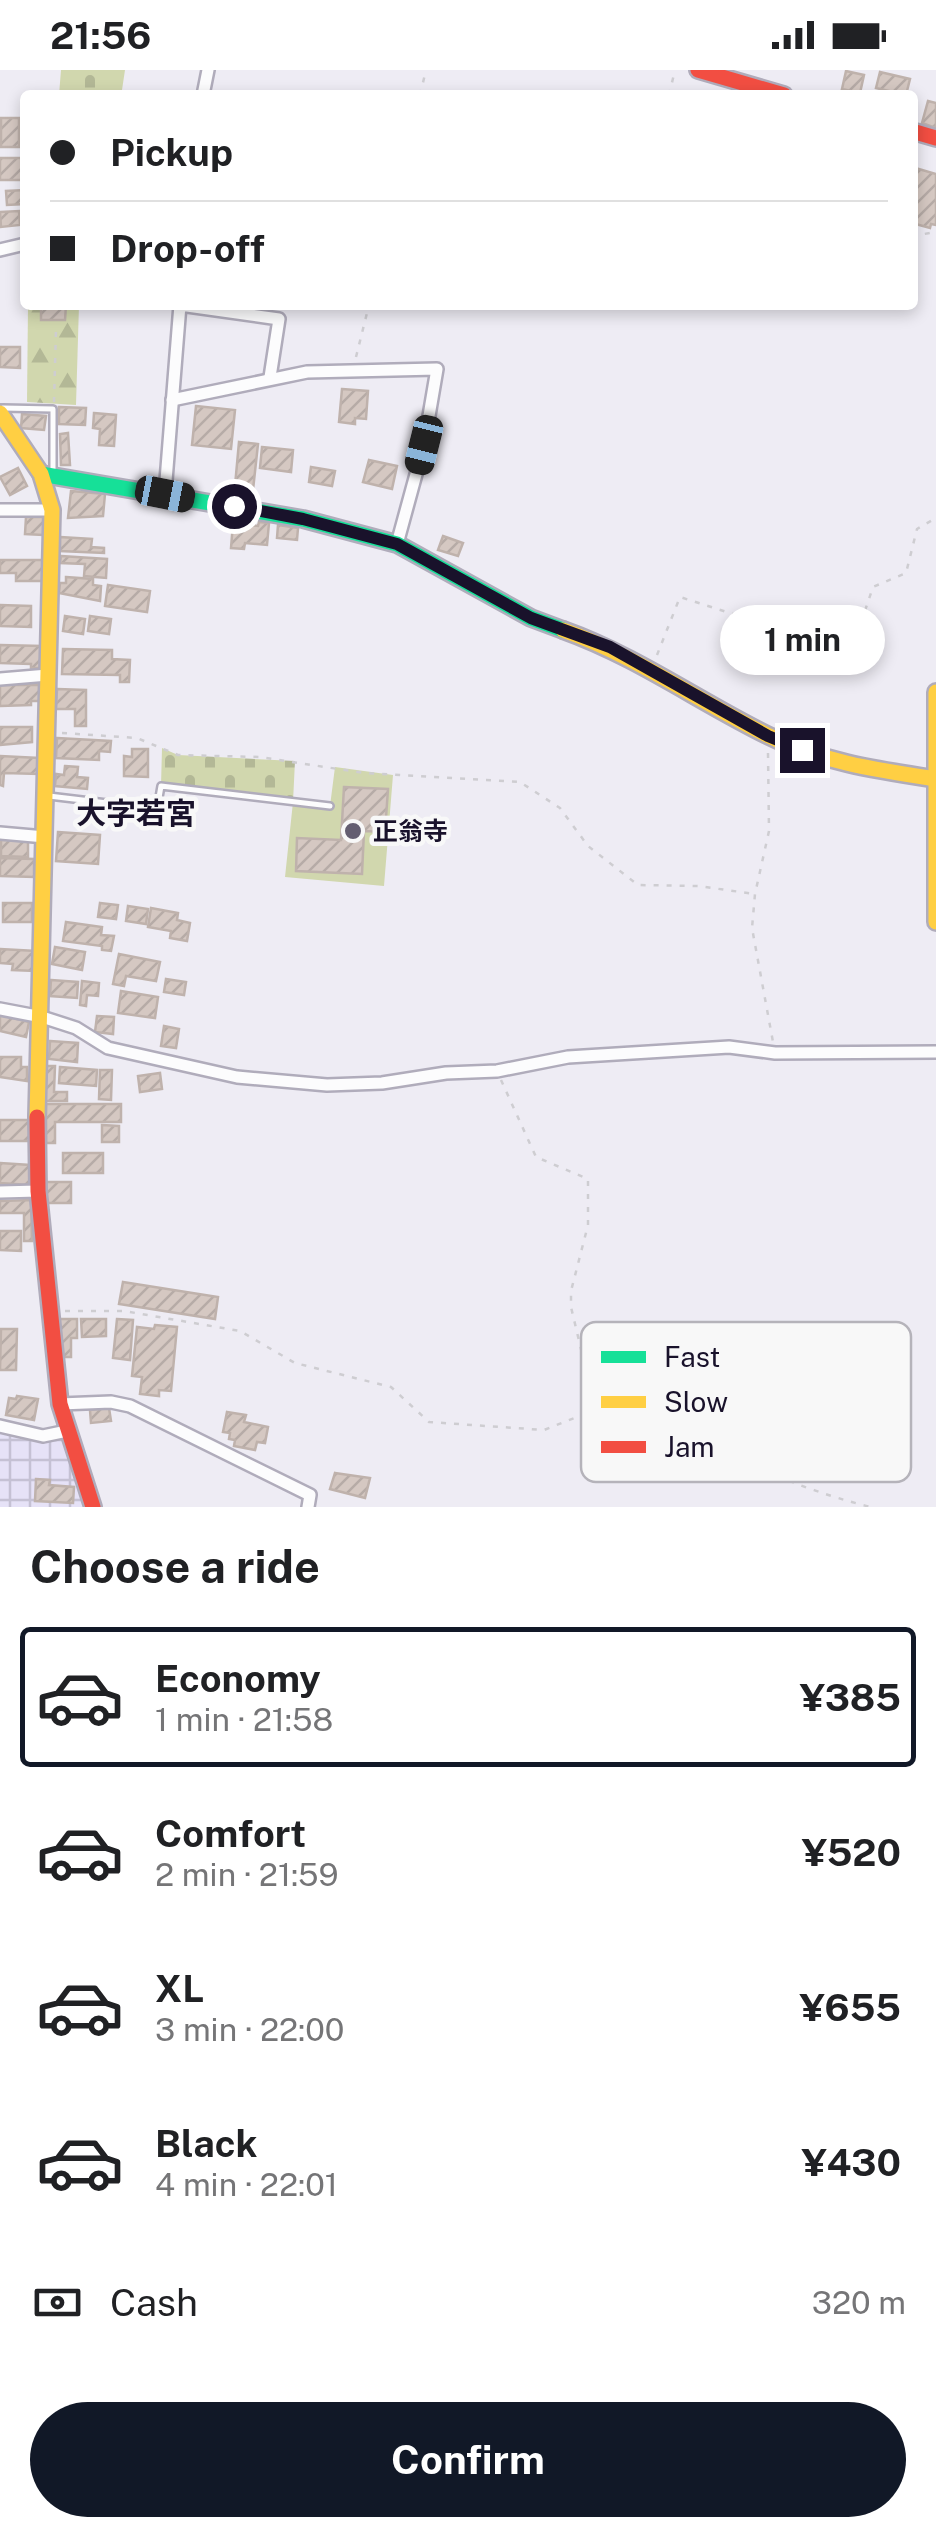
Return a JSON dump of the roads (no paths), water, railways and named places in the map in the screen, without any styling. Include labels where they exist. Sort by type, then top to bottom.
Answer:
[{"type":"street","points":[[698,70],[767,90]]},
{"type":"street","points":[[165,494],[180,310]]},
{"type":"street","points":[[215,310],[279,319],[270,378]]},
{"type":"street","points":[[172,400],[307,372],[437,369],[424,445],[397,544]]},
{"type":"street","points":[[0,411],[47,475],[52,510],[42,1017],[36,1087],[38,1191],[60,1404],[93,1507]]},
{"type":"street","points":[[47,475],[303,519],[397,544],[531,618],[610,647],[768,736],[836,763],[935,779]]},
{"type":"street","points":[[0,510],[52,510]]},
{"type":"street","points":[[0,679],[48,675]]},
{"type":"street","points":[[936,692],[936,922]]},
{"type":"street","points":[[0,833],[45,837]]},
{"type":"street","points":[[0,1010],[76,1028],[108,1048],[237,1077],[327,1085],[382,1084],[446,1072],[497,1072],[586,1056],[728,1047],[774,1053],[936,1052]]},
{"type":"street","points":[[0,1192],[38,1191]]},
{"type":"street","points":[[60,1404],[111,1402],[130,1406],[310,1494],[308,1507]]},
{"type":"street","points":[[0,1426],[43,1436],[67,1431]]},
{"type":"lane","points":[[0,411],[54,409],[47,475]]},
{"type":"lane","points":[[46,796],[157,809],[161,786],[330,806]]},
{"type":"place","name":"正翁寺","points":[[353,831]]},
{"type":"district","name":"大字若宮","points":[[136,813]]}]
